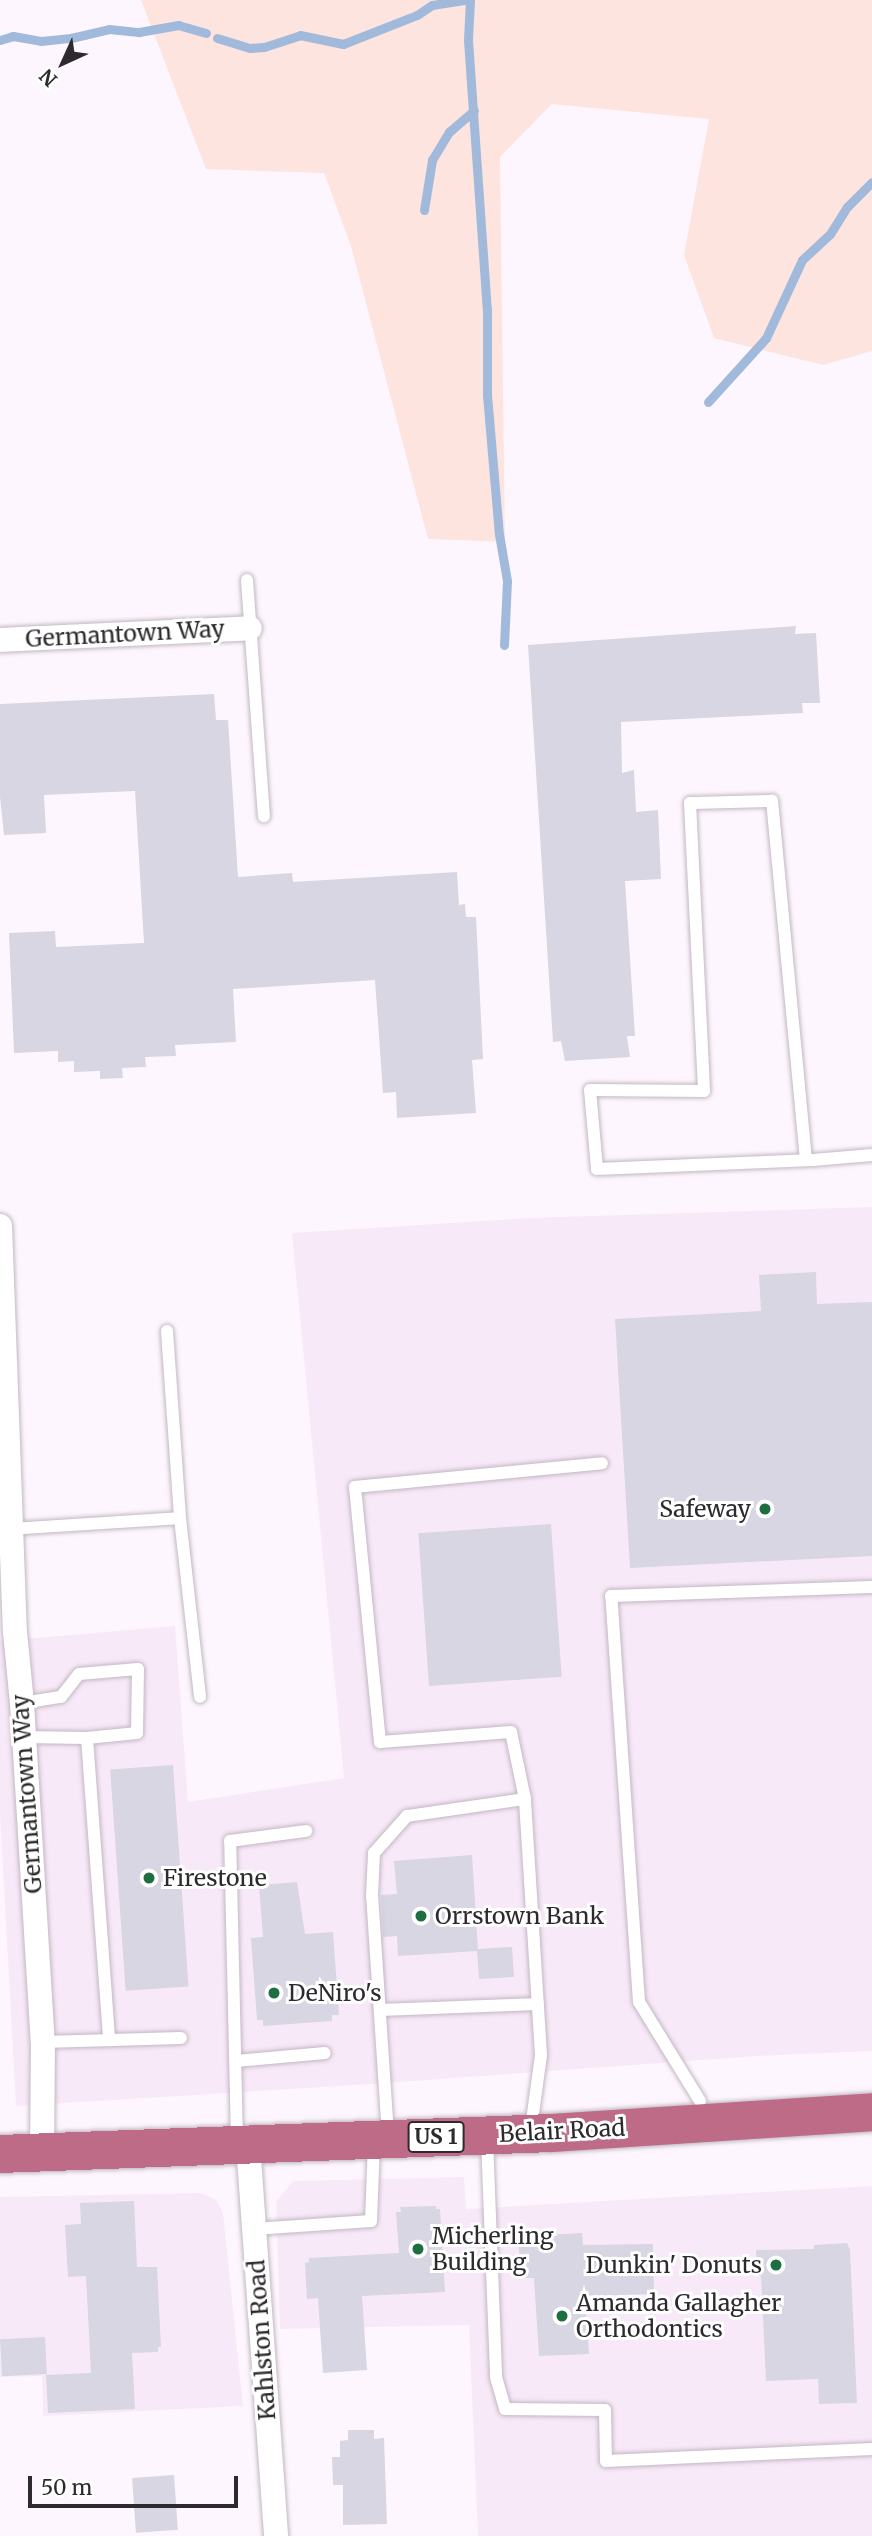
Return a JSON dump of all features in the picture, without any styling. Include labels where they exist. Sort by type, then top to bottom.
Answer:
[{"type":"highway","name":"Belair Road","points":[[0,2154],[530,2133],[872,2112]]},
{"type":"street","name":"Germantown Way","points":[[0,640],[250,628]]},
{"type":"street","name":"Germantown Way","points":[[0,1226],[15,1632],[22,1703],[43,2042],[42,2152]]},
{"type":"street","name":"Kahlston Road","points":[[243,2144],[254,2229],[276,2536]]},
{"type":"lane","points":[[247,580],[264,816]]},
{"type":"lane","points":[[806,1160],[772,801],[690,803],[704,1091],[590,1090],[597,1169],[806,1160],[872,1155]]},
{"type":"lane","points":[[167,1331],[180,1518],[200,1697]]},
{"type":"lane","points":[[530,2133],[541,2055],[525,1799],[511,1732],[380,1742],[355,1487],[603,1463]]},
{"type":"lane","points":[[10,1529],[180,1518]]},
{"type":"lane","points":[[701,2101],[639,2002],[611,1596],[872,1587]]},
{"type":"lane","points":[[22,1703],[61,1698],[79,1674],[138,1670],[137,1733],[87,1738],[23,1737]]},
{"type":"lane","points":[[87,1738],[109,2040]]},
{"type":"lane","points":[[254,2229],[371,2221],[381,2139],[380,2010],[372,1896],[374,1853],[407,1816],[525,1799]]},
{"type":"lane","points":[[243,2144],[236,2061],[230,1841],[306,1831]]},
{"type":"lane","points":[[380,2010],[538,2004]]},
{"type":"lane","points":[[43,2042],[181,2038]]},
{"type":"lane","points":[[236,2061],[325,2053]]},
{"type":"lane","points":[[487,2135],[496,2377],[505,2409],[605,2410],[606,2461],[872,2449]]},
{"type":"shaded area","points":[[141,0],[872,0],[872,351],[823,365],[714,338],[684,255],[709,119],[552,104],[500,157],[505,542],[428,539],[351,246],[324,173],[206,169]]},
{"type":"shaded area","points":[[872,1207],[872,2051],[758,2056],[16,2106],[0,1814],[0,1641],[175,1626],[188,1802],[344,1778],[292,1233],[529,1218]]},
{"type":"shaded area","points":[[464,2177],[466,2209],[872,2186],[872,2536],[478,2536],[469,2325],[280,2329],[276,2202],[293,2181]]},
{"type":"shaded area","points":[[201,2193],[216,2200],[223,2213],[243,2406],[43,2416],[42,2376],[0,2377],[0,2197]]},
{"type":"building","points":[[796,626],[795,634],[816,633],[820,703],[802,703],[803,713],[621,722],[622,773],[634,770],[636,812],[658,810],[661,879],[625,881],[635,1036],[627,1036],[630,1057],[565,1061],[561,1041],[553,1042],[528,645]]},
{"type":"building","points":[[214,694],[216,720],[228,720],[238,877],[292,873],[293,882],[457,872],[459,905],[465,904],[466,917],[476,917],[483,1059],[472,1060],[476,1113],[397,1118],[396,1092],[383,1093],[375,980],[233,989],[236,1042],[175,1045],[176,1056],[145,1057],[146,1067],[122,1068],[123,1078],[100,1079],[100,1071],[74,1072],[74,1061],[58,1062],[58,1051],[14,1053],[9,933],[55,931],[56,947],[144,943],[135,791],[44,795],[46,833],[4,835],[0,797],[0,704]]},
{"type":"building","points":[[816,1272],[817,1304],[872,1302],[872,1556],[630,1568],[615,1319],[761,1311],[759,1275]]},
{"type":"building","points":[[551,1524],[562,1677],[429,1686],[418,1533]]},
{"type":"building","name":"Firestone","points":[[173,1765],[188,1986],[126,1991],[110,1769]]},
{"type":"building","name":"Orrstown Bank","points":[[472,1855],[478,1949],[512,1947],[514,1977],[479,1979],[477,1951],[398,1956],[397,1936],[383,1937],[381,1895],[397,1894],[394,1861]]},
{"type":"building","points":[[297,1882],[305,1934],[333,1932],[339,2015],[332,2015],[332,2021],[263,2026],[263,2020],[257,2020],[251,1938],[263,1937],[259,1885]]},
{"type":"building","points":[[134,2201],[137,2267],[157,2267],[161,2347],[158,2347],[158,2352],[132,2353],[135,2409],[48,2413],[46,2375],[91,2373],[86,2276],[68,2277],[65,2225],[81,2224],[80,2203]]},
{"type":"building","name":"Micherling Building","points":[[436,2206],[436,2209],[440,2209],[445,2292],[362,2296],[367,2370],[323,2373],[318,2298],[307,2299],[305,2263],[309,2262],[309,2258],[399,2253],[396,2212],[401,2212],[400,2207]]},
{"type":"building","name":"Amanda Gallagher Orthodontics","points":[[582,2233],[583,2245],[653,2244],[654,2294],[585,2296],[589,2354],[539,2356],[534,2278],[522,2278],[518,2242],[525,2236]]},
{"type":"building","points":[[847,2243],[850,2250],[857,2403],[819,2404],[818,2379],[766,2381],[761,2276],[757,2276],[756,2250],[814,2249],[814,2245]]},
{"type":"building","points":[[45,2337],[47,2374],[2,2376],[0,2339]]},
{"type":"building","points":[[348,2430],[374,2430],[374,2439],[384,2438],[387,2524],[343,2525],[343,2485],[333,2485],[332,2457],[340,2457],[340,2441],[348,2440]]},
{"type":"building","points":[[174,2475],[178,2530],[136,2533],[132,2478]]},
{"type":"waterway","points":[[217,38],[250,48],[264,47],[300,35],[343,44],[417,15],[432,5],[464,0]]},
{"type":"waterway","points":[[470,0],[468,40],[487,309],[487,395],[499,534],[507,581],[504,645]]},
{"type":"waterway","points":[[0,40],[13,36],[41,41],[71,38],[109,29],[139,32],[178,25],[206,33]]},
{"type":"waterway","points":[[424,210],[432,160],[449,132],[474,110]]},
{"type":"waterway","points":[[708,402],[766,338],[802,260],[830,234],[847,207],[872,182]]},
{"type":"place","name":"Safeway","points":[[765,1509]]},
{"type":"place","name":"Firestone","points":[[149,1878]]},
{"type":"place","name":"Orrstown Bank","points":[[421,1916]]},
{"type":"place","name":"DeNiro's","points":[[274,1993]]},
{"type":"place","name":"Micherling Building","points":[[418,2249]]},
{"type":"place","name":"Dunkin' Donuts","points":[[776,2265]]},
{"type":"place","name":"Amanda Gallagher Orthodontics","points":[[562,2316]]}]
